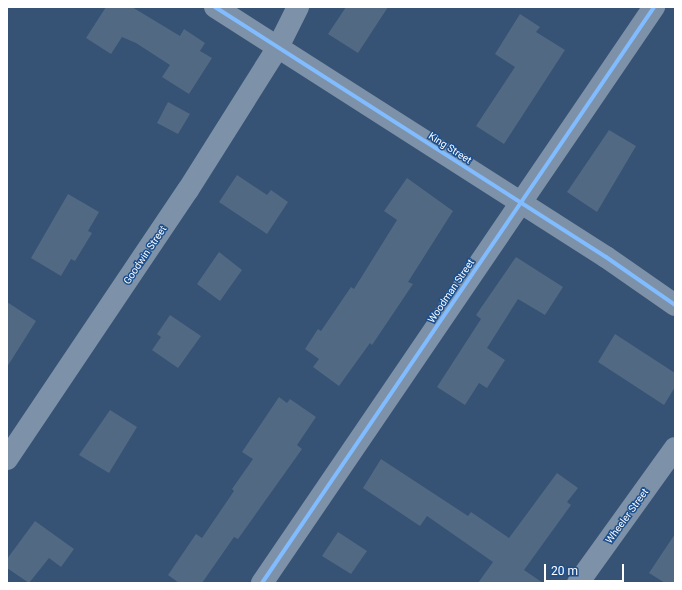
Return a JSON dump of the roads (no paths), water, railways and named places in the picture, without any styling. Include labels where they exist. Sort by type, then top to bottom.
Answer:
[{"type":"street","name":"King Street","points":[[215,7],[520,203],[675,305]]},
{"type":"street","name":"Goodwin Street","points":[[7,459],[188,190],[278,47],[298,7]]},
{"type":"street","name":"Woodman Street","points":[[262,583],[654,7]]},
{"type":"street","name":"Wheeler Street","points":[[578,583],[675,448]]}]
